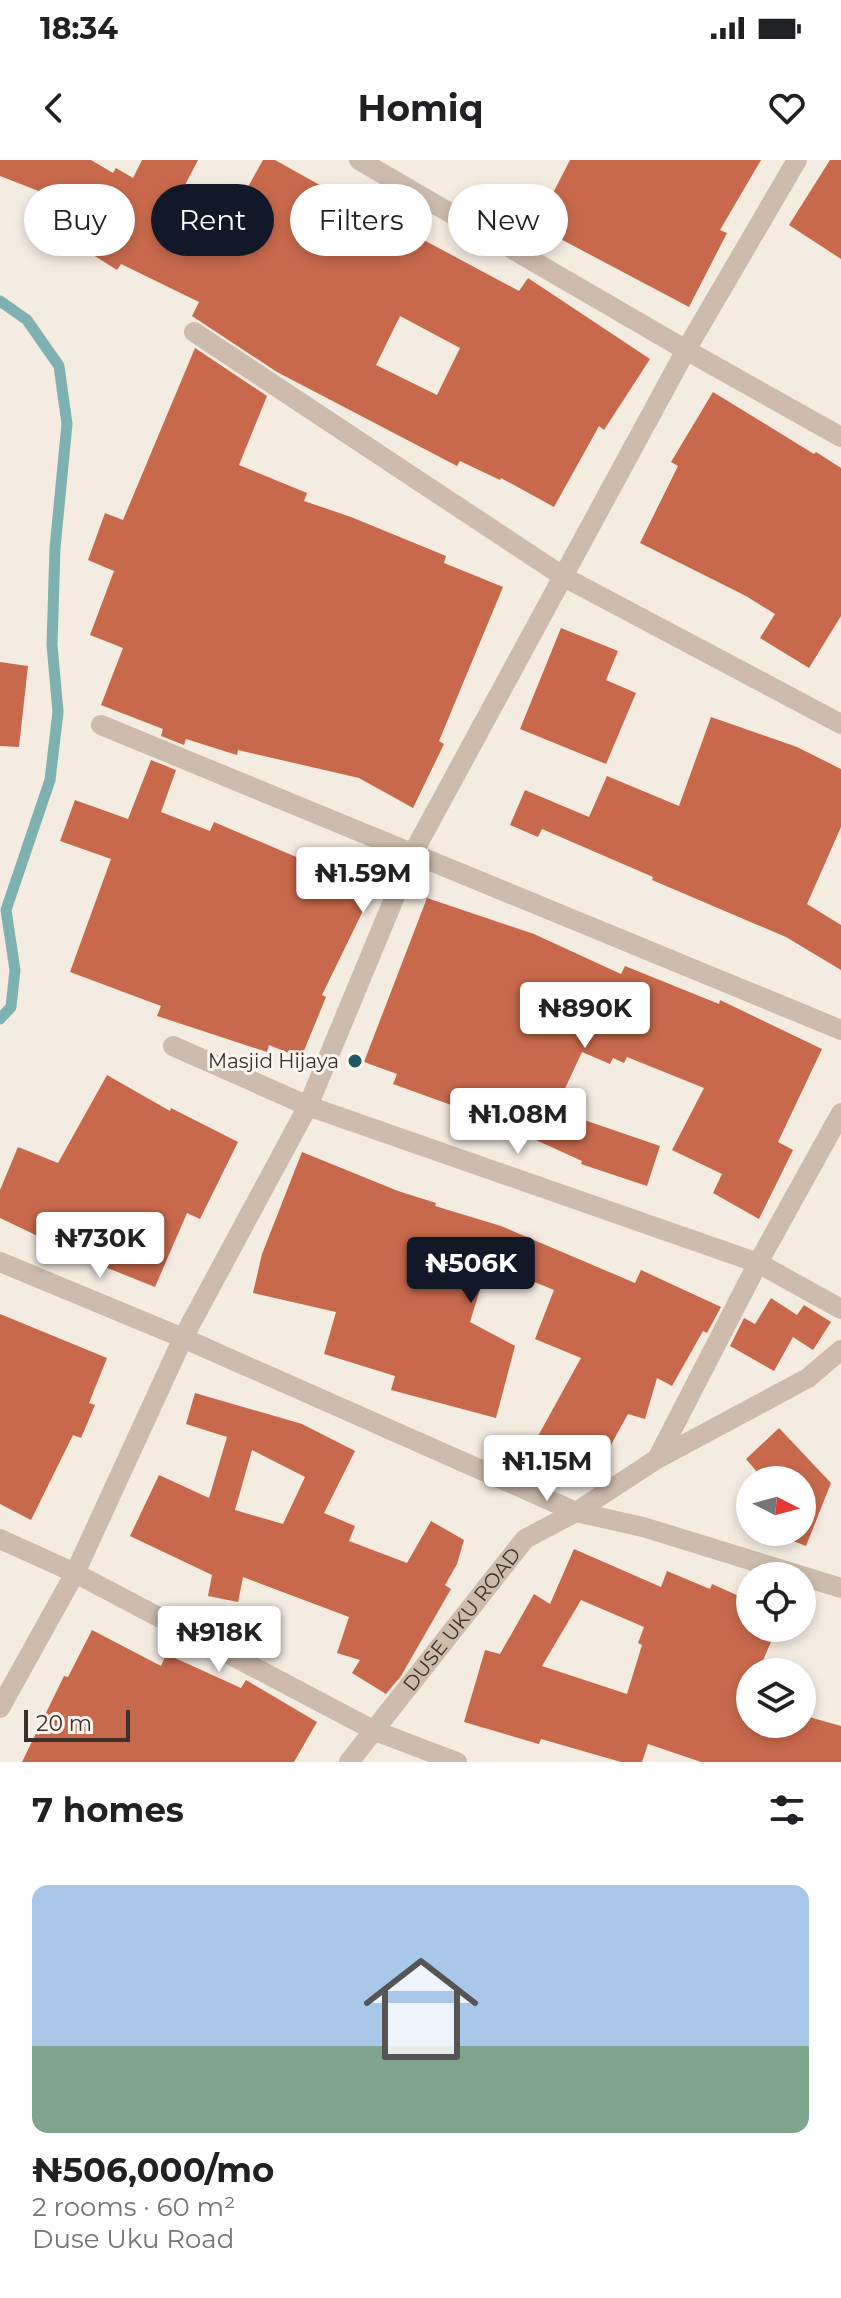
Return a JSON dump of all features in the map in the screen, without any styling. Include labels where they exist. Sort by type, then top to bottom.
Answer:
[{"type":"street","points":[[359,160],[841,437]]},
{"type":"street","points":[[0,1708],[75,1573],[183,1338],[308,1106],[413,853],[686,350],[797,160]]},
{"type":"street","points":[[194,332],[564,577],[841,724]]},
{"type":"street","points":[[101,725],[841,1030]]},
{"type":"street","points":[[173,1046],[308,1106],[758,1263],[841,1309]]},
{"type":"street","points":[[657,1459],[758,1263],[841,1113]]},
{"type":"street","points":[[0,1262],[183,1338],[576,1512],[643,1527],[841,1588]]},
{"type":"street","name":"DUSE UKU ROAD","points":[[349,1762],[525,1539],[576,1512],[657,1459],[808,1378],[841,1350]]},
{"type":"street","points":[[0,1539],[75,1573],[375,1731],[457,1762]]},
{"type":"building","points":[[0,160],[91,160],[113,173],[116,168],[133,178],[142,160],[198,160],[185,184],[151,184],[151,256],[274,256],[274,184],[249,184],[263,160],[275,160],[318,184],[290,184],[290,256],[432,256],[432,244],[448,253],[448,256],[454,256],[519,291],[528,278],[650,359],[604,430],[599,426],[554,507],[501,478],[460,461],[457,466],[277,372],[192,316],[199,302],[121,264],[117,270],[95,256],[135,256],[135,184],[24,185],[0,176]],"holes":[[[400,316],[460,348],[437,395],[376,365]]]},
{"type":"building","points":[[570,160],[761,160],[720,230],[727,233],[689,307],[568,243],[568,184],[558,184]]},
{"type":"building","points":[[830,160],[841,160],[841,259],[789,225]]},
{"type":"building","points":[[195,348],[267,396],[239,465],[307,493],[304,501],[446,556],[444,563],[503,587],[439,741],[444,744],[413,808],[359,778],[238,750],[237,755],[186,739],[184,745],[161,736],[163,729],[101,705],[123,648],[90,635],[114,571],[88,560],[105,513],[123,520]]},
{"type":"building","points":[[713,392],[841,468],[841,616],[809,668],[760,638],[775,614],[746,596],[640,543],[678,466],[671,462]]},
{"type":"building","points":[[561,628],[618,651],[606,680],[636,693],[606,764],[520,729]]},
{"type":"building","points":[[0,662],[28,666],[19,747],[0,746]]},
{"type":"building","points":[[711,717],[797,747],[841,769],[841,827],[807,904],[841,925],[841,970],[786,937],[652,880],[653,877],[542,829],[538,837],[510,825],[525,790],[589,817],[607,776],[679,806]]},
{"type":"building","points":[[151,760],[176,770],[161,812],[210,831],[214,822],[322,868],[326,860],[376,884],[322,995],[326,997],[301,1058],[269,1045],[267,1052],[157,1016],[161,1006],[70,972],[111,859],[60,841],[75,800],[128,819]]},
{"type":"building","points":[[427,898],[534,934],[621,974],[625,966],[719,1004],[720,1000],[822,1049],[778,1142],[793,1150],[759,1219],[713,1193],[722,1174],[672,1150],[704,1088],[627,1057],[624,1063],[613,1058],[610,1064],[582,1052],[555,1110],[660,1146],[647,1186],[581,1164],[582,1161],[503,1125],[393,1084],[397,1074],[364,1062]]},
{"type":"building","points":[[107,1075],[170,1111],[171,1108],[238,1142],[200,1219],[187,1213],[155,1287],[90,1261],[0,1218],[0,1190],[18,1147],[58,1163]]},
{"type":"building","points":[[302,1152],[436,1203],[435,1206],[501,1226],[635,1283],[641,1270],[721,1307],[707,1333],[703,1331],[672,1386],[657,1378],[645,1419],[628,1414],[597,1470],[538,1436],[581,1358],[535,1339],[554,1290],[488,1263],[470,1322],[515,1346],[496,1418],[391,1390],[395,1376],[324,1354],[336,1312],[253,1293],[262,1254]]},
{"type":"building","points":[[771,1298],[797,1315],[804,1305],[831,1322],[813,1350],[793,1337],[774,1371],[730,1346],[744,1318],[755,1324]]},
{"type":"building","points":[[0,1314],[107,1358],[89,1403],[95,1405],[81,1438],[73,1435],[31,1520],[0,1504]]},
{"type":"building","points":[[195,1393],[302,1424],[355,1451],[324,1513],[355,1526],[349,1541],[407,1563],[431,1521],[464,1540],[457,1564],[445,1585],[451,1589],[401,1676],[386,1694],[352,1673],[360,1660],[337,1653],[349,1617],[243,1577],[238,1602],[208,1596],[212,1575],[130,1536],[159,1475],[209,1498],[227,1437],[186,1424]],"holes":[[[252,1450],[305,1477],[283,1524],[235,1510]]]},
{"type":"building","points":[[779,1428],[815,1466],[752,1466],[746,1459]]},
{"type":"building","points":[[816,1467],[831,1483],[816,1521]]},
{"type":"building","points":[[574,1549],[661,1587],[667,1571],[710,1589],[712,1584],[736,1595],[736,1642],[771,1642],[764,1658],[736,1658],[736,1738],[816,1738],[816,1719],[841,1726],[841,1762],[701,1762],[648,1744],[642,1762],[621,1762],[541,1739],[539,1744],[464,1722],[485,1650],[500,1654],[534,1594],[550,1604]],"holes":[[[581,1600],[644,1627],[638,1643],[642,1645],[627,1694],[542,1666]]]},
{"type":"building","points":[[92,1630],[161,1666],[166,1654],[241,1688],[246,1680],[317,1722],[294,1762],[22,1762],[64,1676],[68,1677]]},
{"type":"waterway","points":[[0,301],[27,320],[59,366],[67,424],[55,548],[52,645],[58,712],[50,780],[6,910],[15,970],[11,1007],[0,1019]]},
{"type":"place","name":"Masjid Hijaya","points":[[355,1061]]}]
